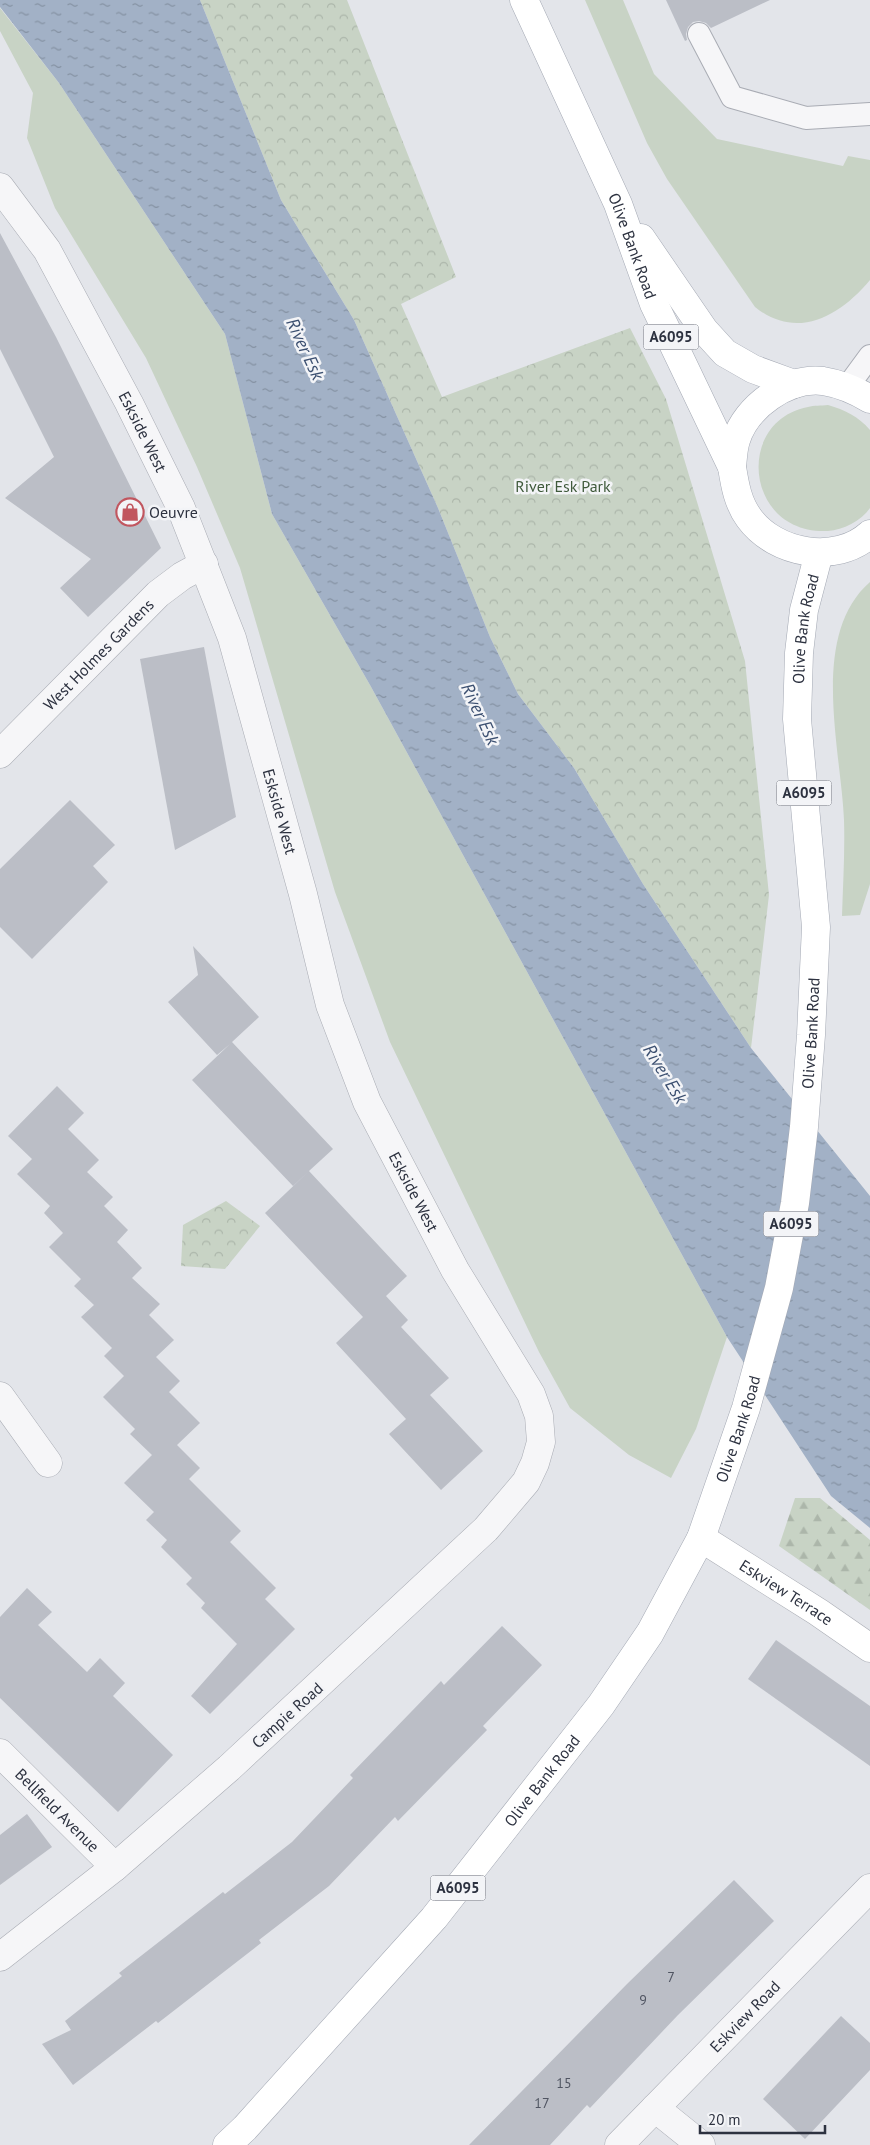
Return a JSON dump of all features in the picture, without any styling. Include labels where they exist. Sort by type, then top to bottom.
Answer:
[{"type":"main road","name":"A6095","points":[[524,0],[618,204]]},
{"type":"main road","name":"Olive Bank Road","points":[[618,204],[704,330],[725,353],[753,369],[794,384]]},
{"type":"main road","name":"Olive Bank Road","points":[[618,204],[654,304],[732,467]]},
{"type":"main road","name":"Olive Bank Road","points":[[859,393],[821,381],[794,384],[768,397],[749,416],[736,440],[732,467],[736,494],[749,519],[769,538],[794,549],[819,553],[843,549],[870,534]]},
{"type":"main road","name":"Olive Bank Road","points":[[227,2145],[245,2128],[434,1918],[602,1705],[650,1632],[701,1538],[746,1408],[779,1288],[795,1203],[804,1127],[811,1035],[816,927],[797,710],[799,653],[804,610],[819,553]]},
{"type":"main road","name":"Eskview Terrace","points":[[701,1538],[818,1612],[870,1648]]},
{"type":"street","name":"Eskside West","points":[[0,187],[47,250],[172,490],[204,564],[232,638],[303,894],[330,1004],[367,1102],[455,1270],[531,1394],[539,1416],[541,1442]]},
{"type":"street","name":"West Holmes Gardens","points":[[0,754],[158,594],[182,576],[204,564]]},
{"type":"street","points":[[0,1396],[48,1463]]},
{"type":"street","name":"Campie Road","points":[[0,1958],[115,1867],[229,1768],[472,1544],[526,1482],[535,1463],[541,1442]]},
{"type":"street","name":"Bellfield Avenue","points":[[0,1753],[115,1867]]},
{"type":"street","name":"Eskview Road","points":[[619,2145],[870,1888]]},
{"type":"street","points":[[656,2108],[701,2145]]},
{"type":"lane","points":[[699,34],[732,97],[806,118],[870,114]]},
{"type":"lane","points":[[859,393],[870,356]]},
{"type":"green space","name":"River Esk Park","points":[[200,0],[347,0],[456,277],[401,304],[442,397],[630,328],[666,399],[745,661],[769,895],[751,1048],[643,884],[574,768],[518,694],[490,637],[438,508],[354,320],[281,200]]},
{"type":"green space","points":[[585,0],[623,0],[654,74],[717,139],[843,166],[848,156],[870,160],[870,280],[858,293],[832,313],[817,320],[802,323],[786,322],[771,317],[755,307],[667,179],[647,143]]},
{"type":"green space","points":[[0,8],[59,83],[225,334],[272,514],[370,685],[727,1337],[696,1429],[671,1478],[629,1455],[570,1408],[539,1352],[390,1042],[335,892],[240,568],[197,467],[146,358],[55,208],[27,138],[33,93],[0,31]]},
{"type":"green space","points":[[828,405],[851,414],[870,430],[870,508],[862,517],[851,524],[840,529],[828,531],[800,527],[779,515],[766,497],[759,476],[760,453],[768,433],[784,417],[810,406]]},
{"type":"green space","points":[[870,582],[870,884],[860,915],[842,916],[844,820],[835,727],[834,662],[840,632],[851,605]]},
{"type":"green space","points":[[226,1201],[260,1226],[225,1269],[181,1266],[183,1225]]},
{"type":"green space","points":[[795,1498],[820,1498],[870,1540],[870,1610],[779,1546]]},
{"type":"water","name":"River Esk","points":[[0,0],[200,0],[281,200],[354,320],[438,508],[490,637],[518,694],[574,768],[643,884],[751,1048],[870,1196],[870,1528],[831,1496],[727,1337],[370,685],[272,514],[225,334],[59,83],[0,7]]},
{"type":"building","points":[[666,0],[770,0],[711,28],[706,23],[693,22],[688,27],[687,40],[685,41]]},
{"type":"building","points":[[0,233],[56,337],[161,548],[88,617],[60,588],[91,559],[5,498],[54,457],[0,349]]},
{"type":"building","points":[[204,647],[236,817],[175,850],[140,659]]},
{"type":"building","points":[[70,800],[115,845],[93,866],[108,882],[32,959],[0,927],[0,869]]},
{"type":"building","points":[[193,946],[259,1017],[232,1042],[333,1149],[309,1171],[407,1276],[386,1296],[408,1320],[401,1327],[449,1378],[430,1395],[483,1451],[441,1490],[389,1434],[406,1419],[336,1343],[363,1317],[265,1213],[308,1172],[293,1186],[192,1080],[230,1044],[217,1055],[168,1002],[198,975]]},
{"type":"building","points":[[57,1086],[84,1113],[68,1129],[99,1160],[87,1172],[113,1197],[104,1206],[128,1230],[117,1242],[142,1268],[132,1278],[160,1304],[149,1315],[174,1340],[156,1357],[180,1381],[169,1392],[200,1423],[177,1445],[200,1468],[189,1479],[241,1531],[230,1542],[276,1588],[265,1599],[295,1629],[210,1714],[191,1696],[237,1644],[201,1608],[205,1603],[186,1584],[192,1578],[161,1547],[167,1540],[146,1520],[154,1512],[124,1483],[152,1455],[130,1434],[135,1429],[103,1397],[124,1376],[104,1356],[112,1348],[81,1317],[94,1305],[74,1286],[81,1279],[49,1247],[63,1233],[44,1213],[50,1206],[17,1174],[32,1159],[8,1136]]},
{"type":"building","points":[[27,1588],[52,1612],[38,1625],[87,1672],[100,1658],[125,1683],[113,1696],[173,1755],[118,1812],[0,1698],[0,1617]]},
{"type":"building","points":[[502,1626],[542,1665],[483,1726],[487,1730],[398,1821],[395,1817],[329,1886],[259,1940],[261,1943],[158,2023],[156,2021],[73,2085],[42,2044],[71,2030],[65,2021],[122,1976],[119,1973],[223,1892],[225,1894],[292,1842],[353,1778],[350,1775],[441,1681],[444,1685]]},
{"type":"building","points":[[776,1640],[870,1706],[870,1766],[748,1679]]},
{"type":"building","points":[[27,1814],[52,1847],[0,1885],[0,1835]]},
{"type":"building","points":[[734,1880],[774,1921],[678,2015],[590,2108],[587,2105],[550,2145],[469,2145],[627,1984]]},
{"type":"building","points":[[841,2016],[870,2043],[870,2070],[805,2139],[763,2099]]},
{"type":"place","name":"Oeuvre","points":[[130,512]]}]
